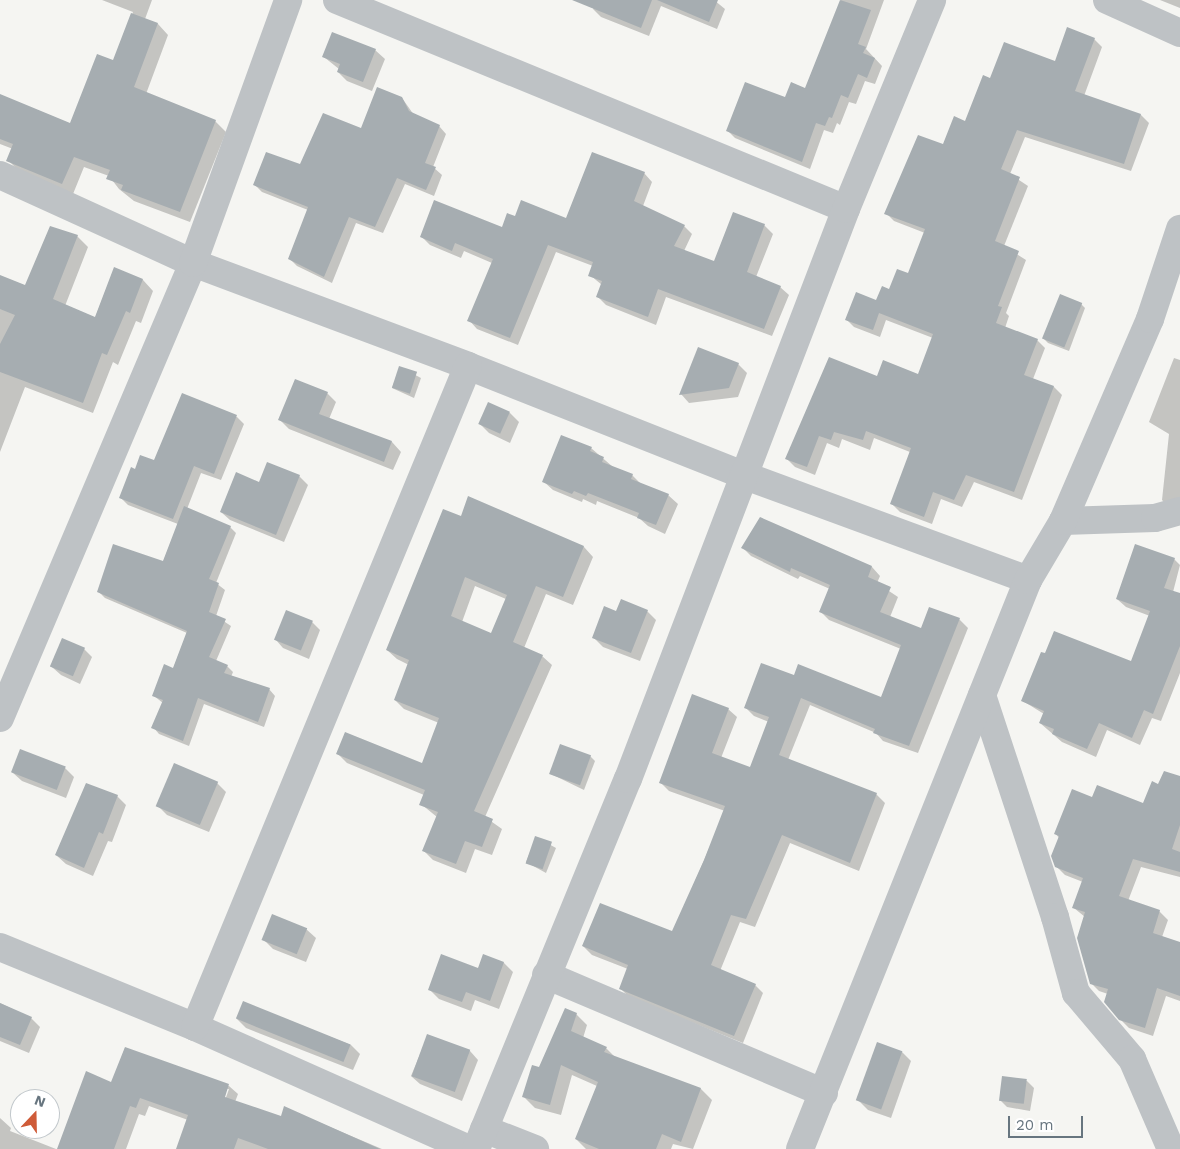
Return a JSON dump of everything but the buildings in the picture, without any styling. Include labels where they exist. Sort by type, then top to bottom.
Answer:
[{"type":"street","points":[[0,718],[192,263],[288,0]]},
{"type":"street","points":[[338,0],[846,209]]},
{"type":"street","points":[[476,1142],[628,779],[846,209],[932,0]]},
{"type":"street","points":[[1107,0],[1180,33]]},
{"type":"street","points":[[0,175],[192,263],[468,366],[743,475],[1028,580]]},
{"type":"street","points":[[800,1149],[1028,580],[1063,521],[1150,319],[1180,229]]},
{"type":"street","points":[[195,1027],[468,366]]},
{"type":"street","points":[[1063,521],[1155,518],[1180,510]]},
{"type":"street","points":[[982,695],[1076,993],[1132,1059],[1171,1149]]},
{"type":"street","points":[[0,947],[476,1142],[535,1149]]},
{"type":"street","points":[[546,975],[824,1093]]}]
